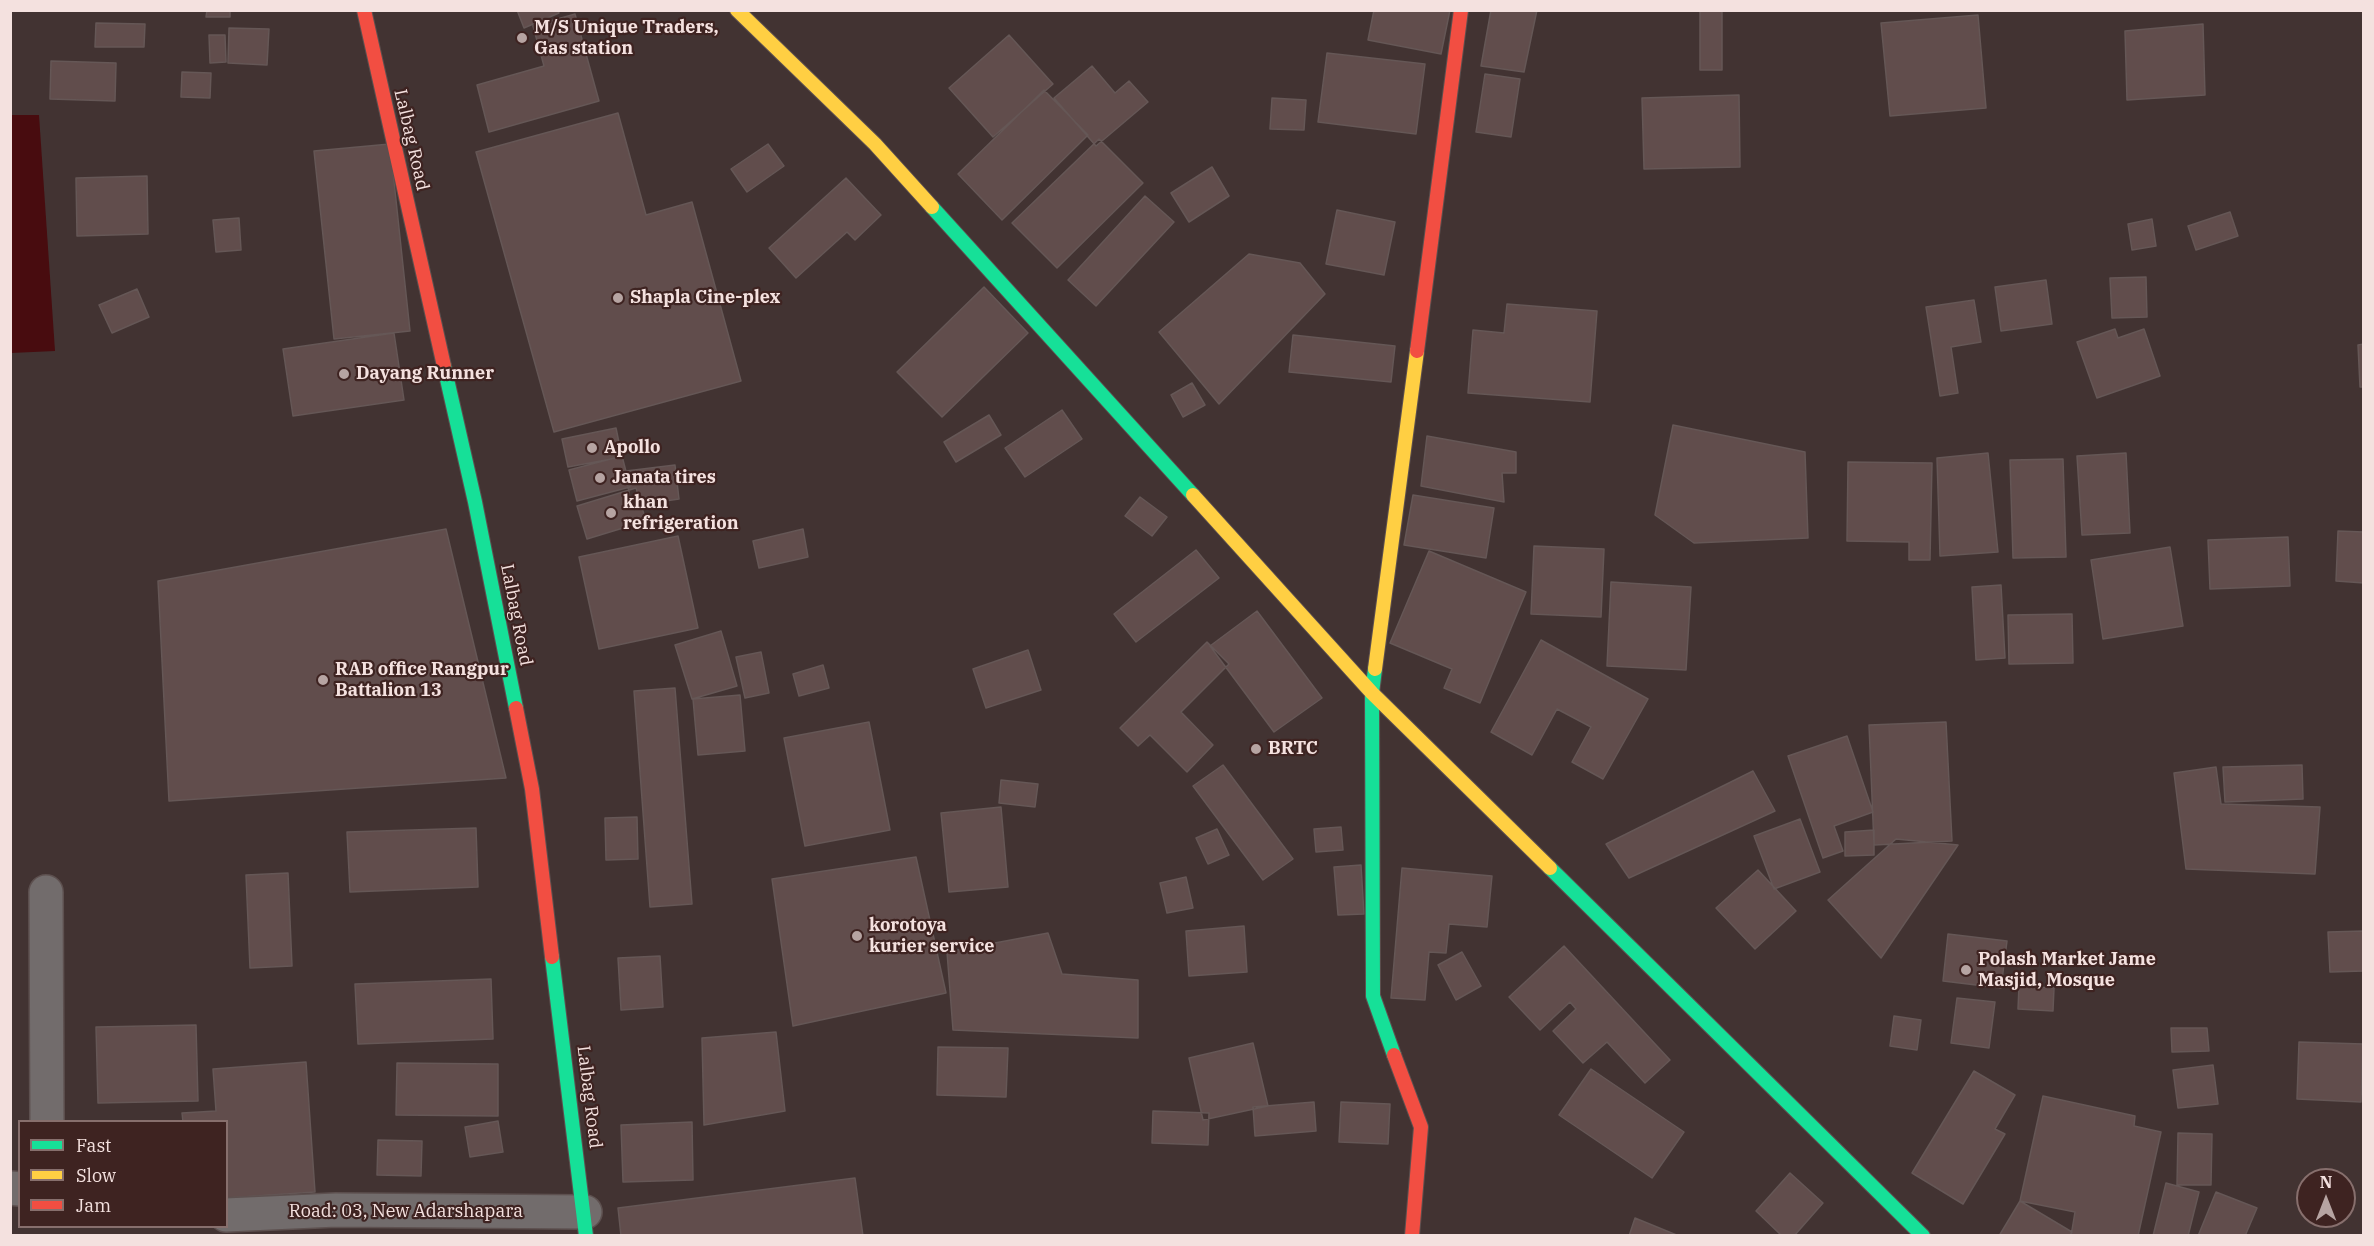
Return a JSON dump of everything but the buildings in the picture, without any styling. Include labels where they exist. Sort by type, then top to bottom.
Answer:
[{"type":"main road","name":"Lalbag Road","points":[[364,10],[475,502],[532,789],[586,1224]]},
{"type":"main road","points":[[737,10],[875,144],[1372,693],[1923,1236]]},
{"type":"main road","points":[[1412,1236],[1421,1127],[1373,996],[1372,693],[1461,10]]},
{"type":"street","points":[[46,891],[47,1120]]},
{"type":"street","name":"Road: 03, New Adarshapara","points":[[228,1215],[336,1210],[586,1224]]},
{"type":"shaded area","points":[[11,115],[39,115],[55,351],[11,353]]},
{"type":"traffic: fast","points":[[932,207],[1193,495]]},
{"type":"traffic: fast","points":[[444,366],[475,502],[516,708]]},
{"type":"traffic: fast","points":[[1375,669],[1372,693],[1373,996],[1394,1055]]},
{"type":"traffic: fast","points":[[1550,868],[1923,1236]]},
{"type":"traffic: fast","points":[[552,957],[586,1236]]},
{"type":"traffic: slow","points":[[737,10],[875,144],[932,207]]},
{"type":"traffic: slow","points":[[1375,669],[1417,351]]},
{"type":"traffic: slow","points":[[1193,495],[1372,693],[1550,868]]},
{"type":"traffic: jam","points":[[364,10],[444,366]]},
{"type":"traffic: jam","points":[[1417,351],[1461,10]]},
{"type":"traffic: jam","points":[[516,708],[532,789],[552,957]]},
{"type":"traffic: jam","points":[[1394,1055],[1421,1127],[1412,1236]]},
{"type":"place","name":"M/S Unique Traders, Gas station","points":[[522,38]]},
{"type":"place","name":"Shapla Cine-plex","points":[[618,298]]},
{"type":"place","name":"Dayang Runner","points":[[344,374]]},
{"type":"place","name":"Apollo","points":[[592,448]]},
{"type":"place","name":"Janata tires","points":[[600,478]]},
{"type":"place","name":"khan refrigeration","points":[[611,513]]},
{"type":"place","name":"RAB office Rangpur Battalion 13","points":[[323,680]]},
{"type":"place","name":"BRTC","points":[[1256,749]]},
{"type":"place","name":"korotoya kurier service","points":[[857,936]]},
{"type":"place","name":"Polash Market Jame Masjid, Mosque","points":[[1966,970]]}]
